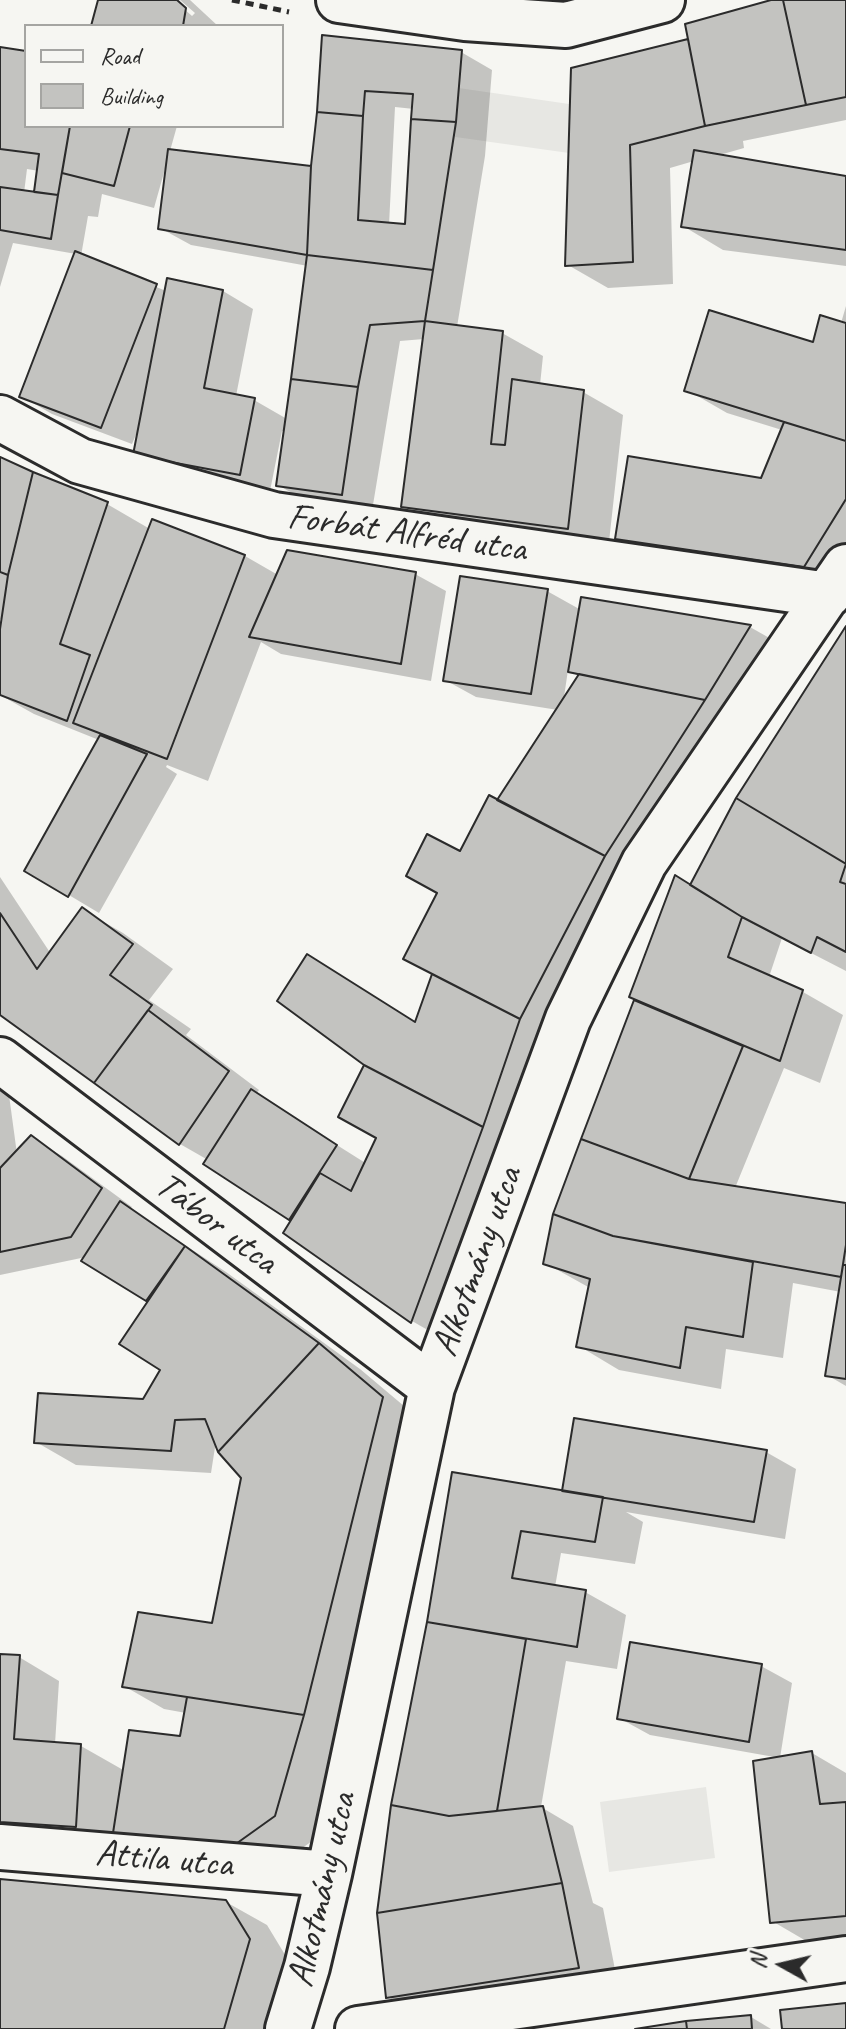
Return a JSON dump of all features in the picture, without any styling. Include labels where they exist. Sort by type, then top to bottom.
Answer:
[{"type":"street","points":[[339,0],[465,18],[566,25],[662,0]]},
{"type":"street","name":"Forbát Alfréd utca","points":[[0,418],[80,461],[274,515],[837,581]]},
{"type":"street","name":"Alkotmány utca","points":[[294,2027],[432,1387],[568,1019],[644,863],[837,581]]},
{"type":"street","name":"Tábor utca","points":[[0,1060],[432,1387]]},
{"type":"street","name":"Attila utca","points":[[0,1847],[329,1874]]},
{"type":"street","points":[[358,2029],[846,1959]]},
{"type":"shaded area","points":[[459,88],[569,104],[569,153],[455,137]]},
{"type":"shaded area","points":[[706,1787],[715,1858],[609,1872],[600,1802]]},
{"type":"building","points":[[98,0],[177,0],[186,8],[183,24],[92,24]]},
{"type":"building","points":[[771,0],[783,0],[806,105],[705,126],[685,24]]},
{"type":"building","points":[[783,0],[846,0],[846,97],[806,105]]},
{"type":"building","points":[[322,35],[462,50],[456,122],[411,119],[413,94],[365,91],[363,116],[317,112]]},
{"type":"building","points":[[688,39],[705,126],[630,145],[633,262],[565,266],[571,68]]},
{"type":"building","points":[[0,47],[24,51],[24,128],[70,128],[58,195],[34,192],[39,154],[0,149]]},
{"type":"building","points":[[317,112],[363,116],[358,220],[405,224],[411,119],[456,122],[433,270],[307,255]]},
{"type":"building","points":[[70,128],[129,128],[114,186],[62,173]]},
{"type":"building","points":[[168,149],[311,166],[307,255],[158,229]]},
{"type":"building","points":[[694,150],[846,176],[846,250],[681,227]]},
{"type":"building","points":[[0,187],[58,195],[51,239],[0,230]]},
{"type":"building","points":[[75,251],[157,284],[101,428],[19,397]]},
{"type":"building","points":[[307,255],[433,270],[425,321],[370,325],[358,387],[291,379]]},
{"type":"building","points":[[167,278],[223,290],[204,388],[255,398],[240,475],[133,455]]},
{"type":"building","points":[[709,310],[813,342],[820,315],[846,323],[846,441],[684,391]]},
{"type":"building","points":[[425,321],[503,331],[491,444],[505,445],[512,379],[584,390],[568,529],[401,507]]},
{"type":"building","points":[[291,379],[358,387],[342,495],[276,486]]},
{"type":"building","points":[[784,422],[846,441],[846,499],[804,567],[615,539],[628,456],[761,478]]},
{"type":"building","points":[[0,457],[33,472],[8,575],[0,572]]},
{"type":"building","points":[[33,472],[108,502],[60,644],[90,655],[67,721],[0,695],[0,629],[8,575]]},
{"type":"building","points":[[152,519],[245,555],[167,759],[73,723]]},
{"type":"building","points":[[287,550],[416,572],[401,664],[249,637]]},
{"type":"building","points":[[460,576],[548,589],[531,694],[443,681]]},
{"type":"building","points":[[581,597],[751,625],[705,700],[568,672]]},
{"type":"building","points":[[846,626],[846,864],[736,798]]},
{"type":"building","points":[[579,674],[705,700],[605,856],[497,800]]},
{"type":"building","points":[[100,735],[147,754],[68,897],[24,871]]},
{"type":"building","points":[[489,795],[605,856],[520,1019],[403,959],[437,893],[406,876],[427,834],[460,851]]},
{"type":"building","points":[[736,798],[846,864],[840,882],[846,884],[846,952],[817,937],[811,953],[742,917],[690,885]]},
{"type":"building","points":[[675,875],[742,917],[728,957],[803,990],[780,1061],[629,997]]},
{"type":"building","points":[[82,907],[133,944],[110,975],[152,1005],[94,1083],[0,1015],[0,913],[37,969]]},
{"type":"building","points":[[307,954],[415,1022],[432,974],[520,1019],[483,1127],[364,1065],[277,1001]]},
{"type":"building","points":[[634,1000],[743,1046],[689,1179],[581,1139]]},
{"type":"building","points":[[148,1010],[229,1071],[179,1145],[94,1083]]},
{"type":"building","points":[[364,1065],[483,1127],[411,1323],[283,1233],[320,1173],[351,1191],[376,1138],[338,1117]]},
{"type":"building","points":[[251,1089],[337,1145],[289,1220],[203,1164]]},
{"type":"building","points":[[31,1135],[102,1188],[71,1237],[0,1252],[0,1168]]},
{"type":"building","points":[[581,1139],[689,1179],[846,1203],[846,1245],[841,1277],[613,1236],[553,1214]]},
{"type":"building","points":[[120,1201],[185,1246],[146,1301],[81,1261]]},
{"type":"building","points":[[553,1214],[613,1236],[753,1262],[743,1337],[686,1327],[680,1368],[576,1347],[590,1279],[543,1264]]},
{"type":"building","points":[[185,1246],[319,1343],[218,1452],[205,1419],[175,1420],[171,1451],[34,1443],[38,1393],[143,1399],[160,1370],[119,1344]]},
{"type":"building","points":[[843,1265],[846,1265],[846,1379],[825,1376]]},
{"type":"building","points":[[319,1343],[383,1397],[304,1715],[122,1687],[138,1612],[212,1623],[241,1478],[218,1452]]},
{"type":"building","points":[[574,1418],[767,1450],[754,1522],[562,1491]]},
{"type":"building","points":[[452,1472],[603,1497],[595,1542],[521,1531],[512,1578],[586,1590],[577,1647],[427,1622]]},
{"type":"building","points":[[427,1622],[526,1639],[497,1811],[449,1816],[391,1805]]},
{"type":"building","points":[[630,1642],[762,1664],[749,1742],[617,1719]]},
{"type":"building","points":[[0,1654],[20,1655],[14,1739],[81,1744],[76,1827],[0,1822]]},
{"type":"building","points":[[187,1697],[304,1715],[275,1816],[233,1846],[113,1833],[129,1730],[180,1736]]},
{"type":"building","points":[[812,1751],[820,1804],[846,1802],[846,1916],[770,1923],[753,1761]]},
{"type":"building","points":[[391,1805],[449,1816],[543,1806],[562,1883],[377,1913]]},
{"type":"building","points":[[0,1879],[226,1900],[250,1939],[224,2029],[0,2029]]},
{"type":"building","points":[[562,1883],[579,1968],[386,1998],[377,1913]]},
{"type":"building","points":[[846,2003],[846,2029],[782,2029],[780,2010]]},
{"type":"building","points":[[751,2015],[752,2029],[687,2029],[686,2021]]},
{"type":"building","points":[[686,2021],[687,2029],[635,2029]]}]
